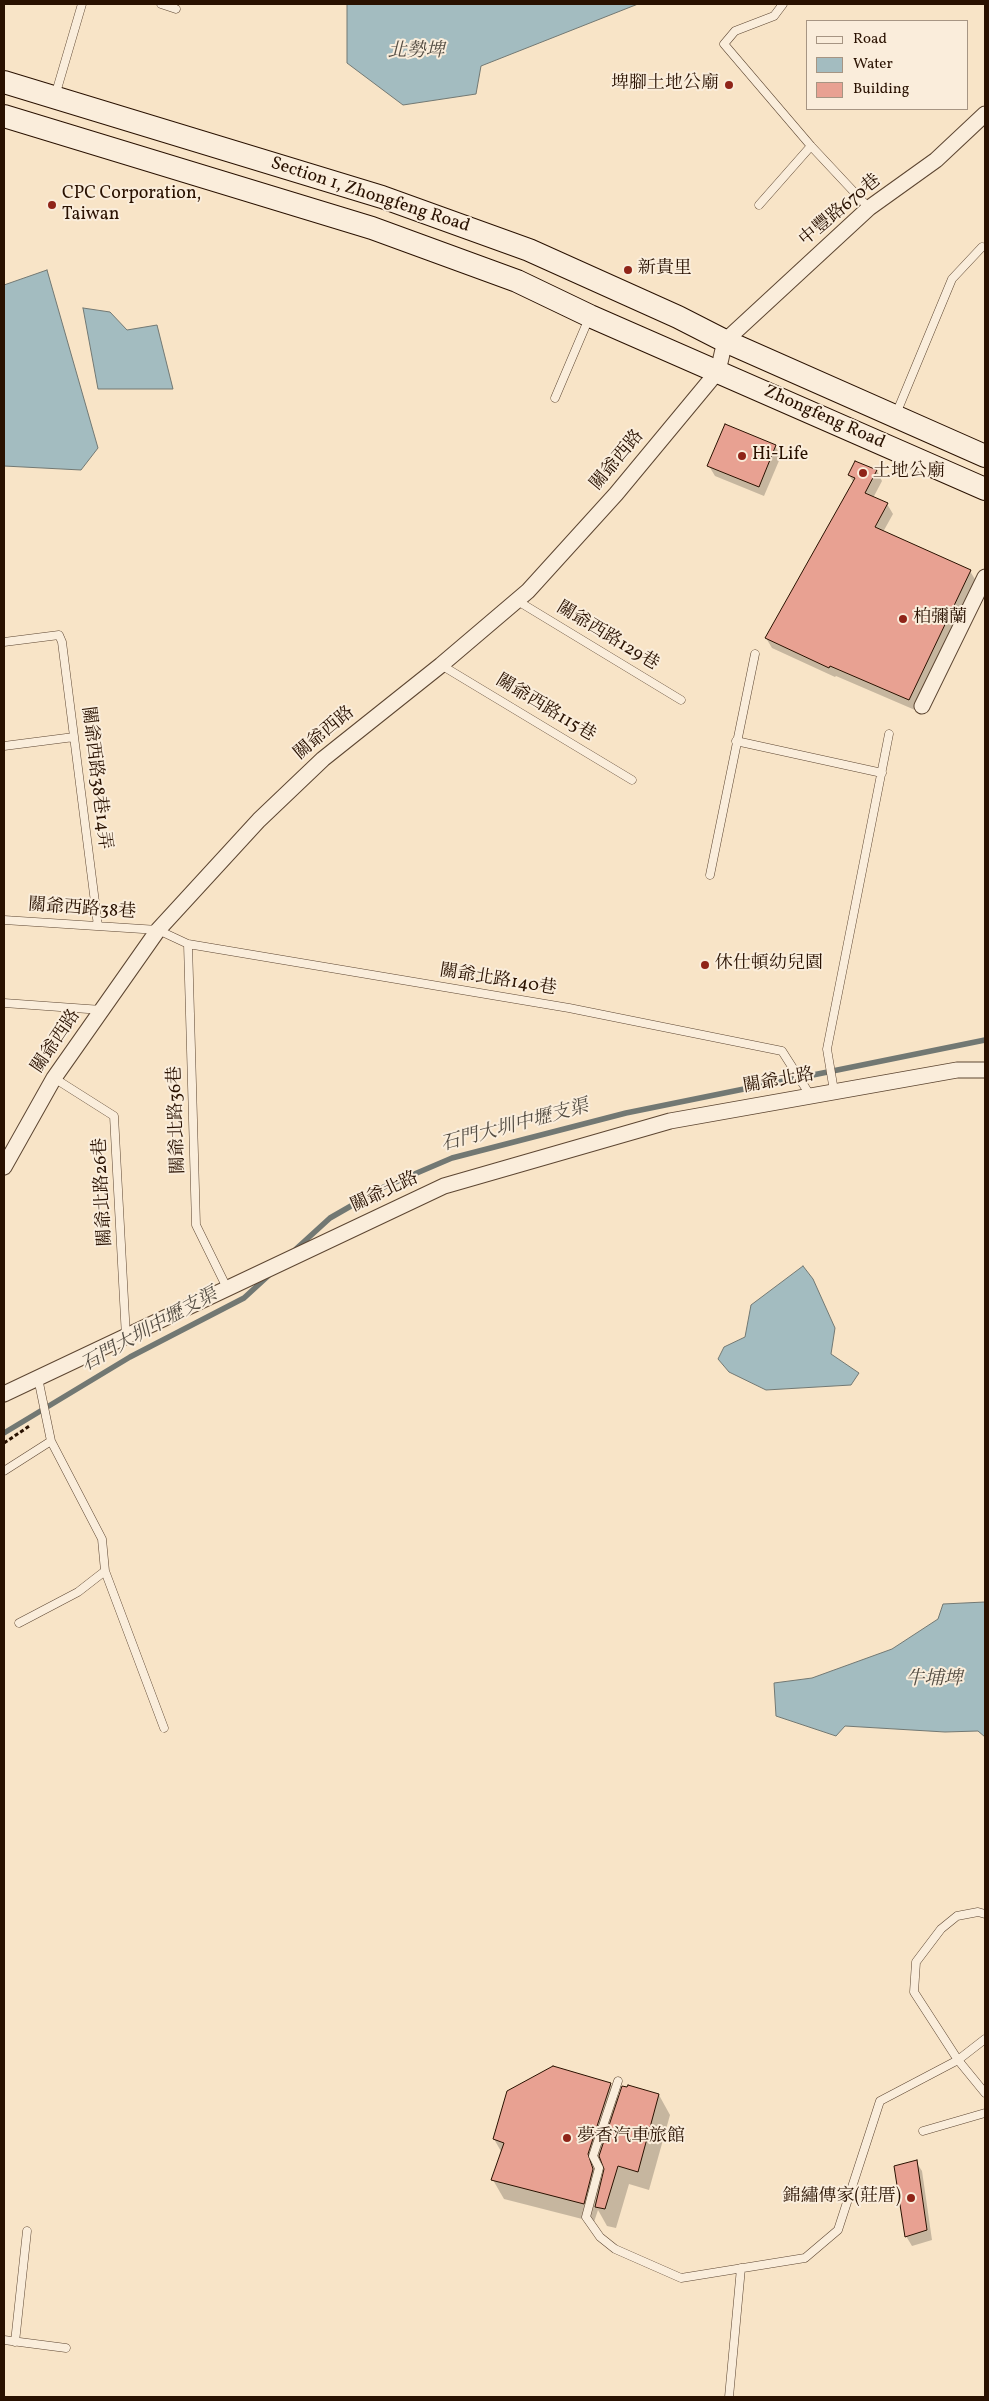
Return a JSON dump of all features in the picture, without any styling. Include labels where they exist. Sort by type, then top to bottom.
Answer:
[{"type":"main road","name":"Section 1, Zhongfeng Road","points":[[4,82],[382,197],[502,240],[529,250],[669,313],[725,341]]},
{"type":"main road","name":"Section 1, Zhongfeng Road","points":[[4,116],[372,228],[517,281],[590,316],[718,371]]},
{"type":"main road","name":"Zhongfeng Road","points":[[725,341],[985,456]]},
{"type":"main road","name":"Zhongfeng Road","points":[[718,371],[985,489]]},
{"type":"street","name":"中豐路670巷","points":[[725,341],[869,208],[936,160],[985,114]]},
{"type":"street","points":[[718,371],[725,341]]},
{"type":"street","name":"關爺西路","points":[[4,1167],[54,1078],[158,930],[260,820],[323,759],[442,665],[528,591],[616,494],[718,371]]},
{"type":"street","points":[[922,706],[985,577]]},
{"type":"street","name":"關爺北路","points":[[4,1394],[126,1338],[226,1288],[444,1186],[670,1121],[958,1070],[985,1070]]},
{"type":"lane","points":[[55,98],[82,4]]},
{"type":"lane","points":[[160,4],[176,9]]},
{"type":"lane","points":[[783,4],[774,16],[735,31],[724,44],[811,146],[869,208]]},
{"type":"lane","points":[[759,205],[811,146]]},
{"type":"lane","points":[[895,416],[952,279],[982,247]]},
{"type":"lane","points":[[555,398],[590,316]]},
{"type":"lane","name":"關爺西路129巷","points":[[516,600],[682,700]]},
{"type":"lane","name":"關爺西路38巷14弄","points":[[4,642],[59,635],[62,642],[98,926]]},
{"type":"lane","points":[[710,875],[754,654]]},
{"type":"lane","name":"關爺西路115巷","points":[[442,665],[632,780]]},
{"type":"lane","points":[[834,1091],[827,1049],[889,734]]},
{"type":"lane","points":[[4,746],[74,737]]},
{"type":"lane","points":[[736,741],[882,773]]},
{"type":"lane","name":"關爺西路38巷","points":[[4,920],[158,930]]},
{"type":"lane","name":"關爺北路140巷","points":[[158,930],[188,944],[569,1008],[782,1051],[810,1095]]},
{"type":"lane","name":"關爺北路36巷","points":[[188,944],[196,1225],[226,1288]]},
{"type":"lane","points":[[4,1003],[102,1010]]},
{"type":"lane","name":"關爺北路26巷","points":[[54,1078],[114,1116],[126,1338]]},
{"type":"lane","points":[[38,1377],[51,1441],[102,1539],[105,1571],[164,1728]]},
{"type":"lane","points":[[4,1471],[51,1441]]},
{"type":"lane","points":[[19,1622],[78,1592],[105,1571]]},
{"type":"lane","points":[[985,1914],[978,1912],[957,1916],[940,1929],[916,1962],[914,1992],[958,2060],[985,2093]]},
{"type":"lane","points":[[618,2081],[593,2156],[599,2168],[586,2217],[600,2238],[615,2249],[681,2278],[805,2258],[838,2230],[880,2101],[958,2060],[985,2039]]},
{"type":"lane","points":[[923,2130],[985,2113]]},
{"type":"lane","points":[[15,2342],[27,2231]]},
{"type":"lane","points":[[729,2397],[740,2268]]},
{"type":"lane","points":[[4,2340],[66,2348]]},
{"type":"path","points":[[4,1443],[31,1425]]},
{"type":"water","name":"北勢埤","points":[[347,4],[638,4],[481,66],[476,94],[403,105],[347,63]]},
{"type":"water","points":[[47,270],[98,448],[81,470],[4,466],[4,285]]},
{"type":"water","points":[[83,308],[110,312],[127,330],[157,325],[173,389],[98,389]]},
{"type":"water","points":[[803,1266],[813,1279],[835,1328],[831,1354],[859,1373],[851,1385],[766,1390],[729,1372],[718,1359],[724,1347],[745,1337],[751,1305]]},
{"type":"water","name":"牛埔埤","points":[[985,1602],[985,1737],[978,1731],[945,1732],[845,1726],[836,1736],[776,1716],[774,1683],[812,1678],[892,1649],[938,1619],[943,1604]]},
{"type":"building","name":"Hi-Life","points":[[725,424],[776,445],[759,487],[707,466]]},
{"type":"building","points":[[855,461],[877,470],[865,493],[888,503],[875,527],[971,570],[909,700],[830,666],[829,668],[765,638],[855,478],[848,475]]},
{"type":"building","points":[[553,2066],[611,2083],[588,2154],[593,2169],[584,2204],[491,2180],[504,2143],[493,2139],[507,2091]]},
{"type":"building","points":[[628,2085],[659,2094],[638,2172],[618,2166],[605,2209],[595,2207],[604,2169],[599,2156],[622,2086],[627,2087]]},
{"type":"building","name":"錦繡傳家(莊厝)","points":[[917,2160],[927,2230],[905,2237],[894,2166]]},
{"type":"waterway","name":"石門大圳中壢支渠","points":[[296,1249],[330,1218],[384,1187],[452,1158],[626,1113],[985,1040]]},
{"type":"waterway","name":"石門大圳中壢支渠","points":[[4,1433],[130,1357],[244,1298],[268,1276]]},
{"type":"place","name":"埤腳土地公廟","points":[[729,85]]},
{"type":"place","name":"CPC Corporation, Taiwan","points":[[52,205]]},
{"type":"place","name":"新貴里","points":[[628,270]]},
{"type":"place","name":"Hi-Life","points":[[742,456]]},
{"type":"place","name":"土地公廟","points":[[863,473]]},
{"type":"place","name":"柏彌蘭","points":[[903,619]]},
{"type":"place","name":"休仕頓幼兒園","points":[[705,965]]},
{"type":"place","name":"夢香汽車旅館","points":[[567,2138]]},
{"type":"place","name":"錦繡傳家(莊厝)","points":[[911,2198]]}]
